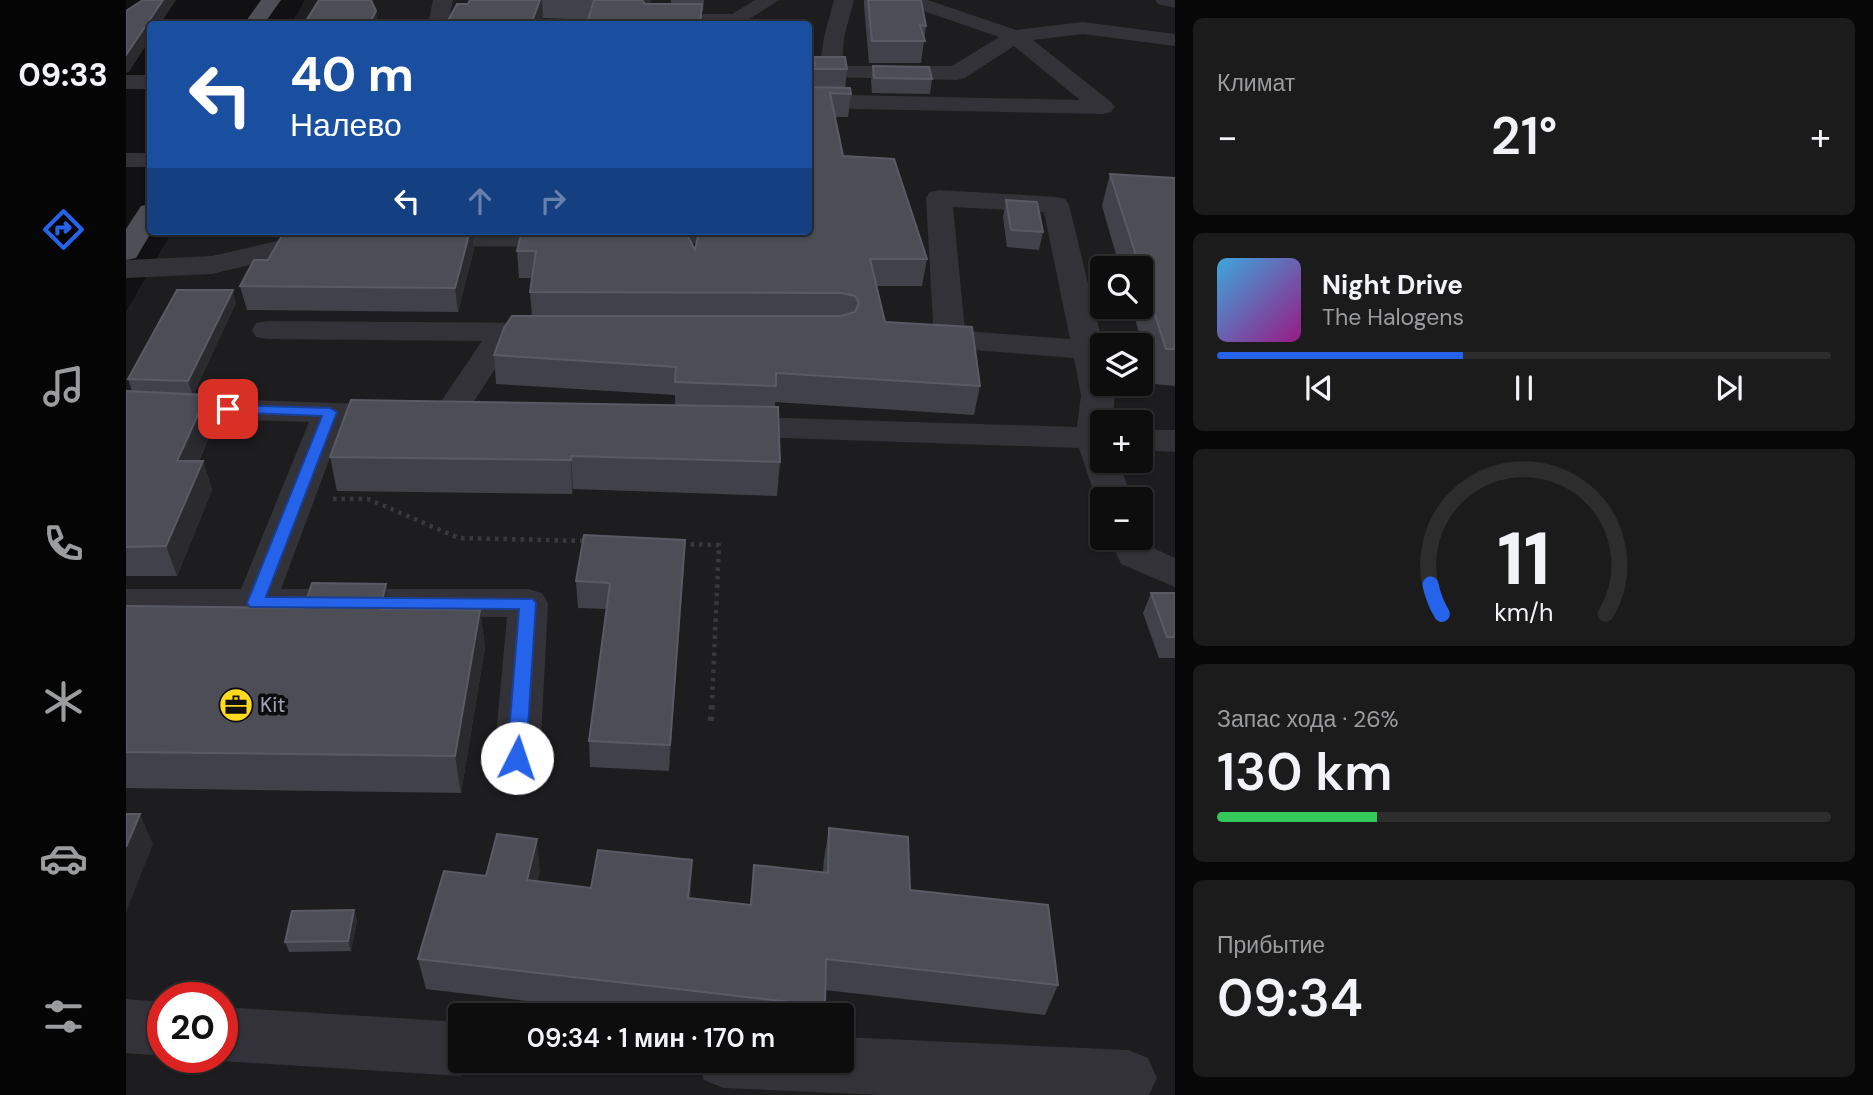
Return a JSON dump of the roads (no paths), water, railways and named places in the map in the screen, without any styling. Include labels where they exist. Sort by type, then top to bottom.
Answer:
[{"type":"main road","points":[[256,21],[271,0]]},
{"type":"main road","points":[[126,252],[147,217]]},
{"type":"lane","points":[[439,21],[443,0]]},
{"type":"lane","points":[[650,21],[659,0]]},
{"type":"lane","points":[[693,21],[736,20],[769,0]]},
{"type":"lane","points":[[844,0],[834,37],[830,72],[957,73],[1014,36],[1083,28],[1175,40]]},
{"type":"lane","points":[[812,101],[1103,107],[1014,36],[915,2],[901,0]]},
{"type":"lane","points":[[1165,0],[1175,2]]},
{"type":"lane","points":[[126,82],[147,82]]},
{"type":"lane","points":[[126,160],[147,160]]},
{"type":"lane","points":[[1088,350],[950,339],[939,198],[1056,205],[1098,395],[1098,410]]},
{"type":"lane","points":[[126,269],[212,265],[339,235]]},
{"type":"lane","points":[[360,235],[680,240],[688,235]]},
{"type":"lane","points":[[267,330],[573,332]]},
{"type":"lane","points":[[448,416],[504,332]]},
{"type":"lane","points":[[126,406],[489,418]]},
{"type":"lane","points":[[256,603],[330,412]]},
{"type":"lane","points":[[695,425],[1090,438]]},
{"type":"lane","points":[[1153,440],[1175,441]]},
{"type":"lane","points":[[1133,550],[1135,555],[1175,574]]},
{"type":"lane","points":[[126,603],[527,603],[517,758]]},
{"type":"lane","points":[[126,1026],[147,1028]]},
{"type":"lane","points":[[238,1035],[448,1048]]},
{"type":"lane","points":[[854,1066],[1128,1078]]},
{"type":"place","name":"Kit","points":[[236,705]]}]
